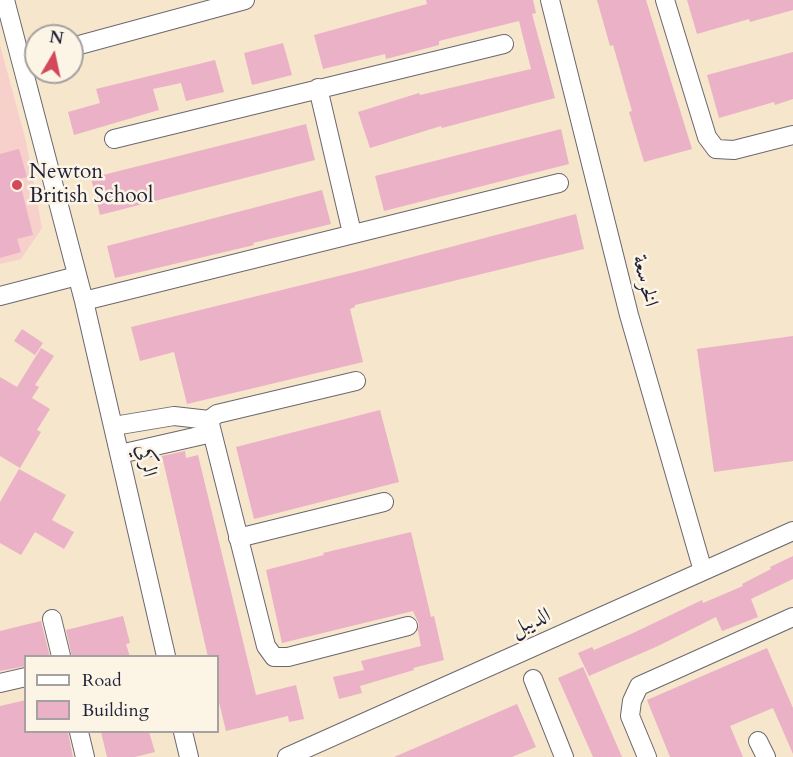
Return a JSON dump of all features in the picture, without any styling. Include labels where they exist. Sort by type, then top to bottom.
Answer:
[{"type":"street","name":"الركي","points":[[5,0],[24,47]]},
{"type":"street","points":[[84,44],[245,0]]},
{"type":"street","name":"الخرسعة","points":[[550,0],[629,315],[703,571]]},
{"type":"street","points":[[665,0],[707,137],[716,149],[734,150],[793,135]]},
{"type":"street","points":[[114,139],[504,44]]},
{"type":"street","name":"الركي","points":[[35,84],[166,655]]},
{"type":"street","points":[[318,88],[352,233]]},
{"type":"street","points":[[84,301],[559,183]]},
{"type":"street","points":[[0,296],[77,276]]},
{"type":"street","points":[[356,381],[217,414],[210,427],[266,646],[274,657],[288,657],[408,626]]},
{"type":"street","points":[[114,426],[174,417],[210,427]]},
{"type":"street","points":[[120,454],[210,427]]},
{"type":"street","points":[[238,538],[384,502]]},
{"type":"street","name":"الديبل","points":[[287,757],[793,531]]},
{"type":"street","points":[[647,757],[630,716],[639,686],[793,617]]},
{"type":"street","points":[[52,619],[61,655]]},
{"type":"street","points":[[0,683],[24,677]]},
{"type":"street","points":[[533,680],[564,757]]},
{"type":"street","points":[[79,733],[85,757]]},
{"type":"street","points":[[183,733],[189,757]]},
{"type":"shaded area","name":"Newton British School","points":[[0,45],[26,141],[42,228],[21,259],[0,264]]},
{"type":"building","points":[[426,0],[533,0],[536,13],[532,14],[555,98],[442,128],[441,126],[370,148],[358,112],[419,93],[420,95],[531,69],[519,21],[439,41],[439,45],[386,59],[385,54],[323,69],[314,35],[427,4]]},
{"type":"building","points":[[597,0],[646,0],[692,149],[644,162],[613,45],[610,46]]},
{"type":"building","points":[[687,0],[793,0],[793,10],[750,22],[749,19],[697,34]]},
{"type":"building","points":[[283,43],[292,75],[252,85],[244,53]]},
{"type":"building","points":[[793,52],[793,99],[775,105],[774,102],[719,118],[707,75]]},
{"type":"building","points":[[215,60],[224,92],[186,101],[181,83],[153,89],[159,110],[74,135],[68,112],[100,103],[96,89]]},
{"type":"building","points":[[306,124],[315,160],[100,215],[91,178]]},
{"type":"building","points":[[561,129],[569,164],[384,211],[375,176]]},
{"type":"building","points":[[19,149],[27,177],[19,179],[33,235],[17,239],[21,252],[0,258],[0,154]]},
{"type":"building","points":[[322,190],[331,224],[115,278],[107,246]]},
{"type":"building","points":[[576,214],[584,249],[355,305],[350,309],[363,362],[187,404],[174,352],[140,361],[131,327],[359,271]]},
{"type":"building","points":[[22,329],[43,343],[35,355],[14,341]]},
{"type":"building","points":[[793,336],[793,461],[714,472],[697,349]]},
{"type":"building","points":[[41,348],[54,356],[35,385],[39,387],[32,398],[50,409],[37,430],[41,432],[20,468],[0,456],[0,377],[17,387]]},
{"type":"building","points":[[380,410],[399,482],[254,519],[236,447]]},
{"type":"building","points":[[185,451],[186,458],[198,455],[256,695],[296,685],[304,719],[289,722],[288,716],[226,731],[219,702],[219,655],[208,655],[162,456]]},
{"type":"building","points":[[19,469],[66,495],[52,520],[74,532],[64,549],[35,532],[21,555],[0,543],[0,502]]},
{"type":"building","points":[[411,532],[431,617],[434,616],[444,660],[360,686],[362,693],[339,699],[333,677],[364,670],[361,661],[421,646],[419,624],[413,611],[282,643],[266,570],[324,555],[323,553]]},
{"type":"building","points":[[793,556],[793,579],[751,599],[758,617],[722,631],[716,617],[658,646],[589,676],[578,653],[592,647],[594,650],[702,600],[703,603],[743,586],[742,584],[771,569],[770,567]]},
{"type":"building","points":[[123,616],[130,643],[126,644],[129,655],[72,655],[66,630]]},
{"type":"building","points":[[41,621],[50,655],[24,655],[24,666],[0,671],[0,631]]},
{"type":"building","points":[[767,648],[793,708],[793,754],[773,708],[730,726],[743,757],[670,757],[647,700]]},
{"type":"building","points":[[583,667],[622,757],[593,757],[558,678]]},
{"type":"building","points":[[24,700],[24,733],[68,733],[73,757],[0,757],[0,706]]},
{"type":"building","points":[[517,704],[536,747],[512,757],[394,757]]},
{"type":"building","points":[[101,733],[149,733],[155,752],[135,757],[107,757]]},
{"type":"place","name":"Newton British School","points":[[17,185]]}]
